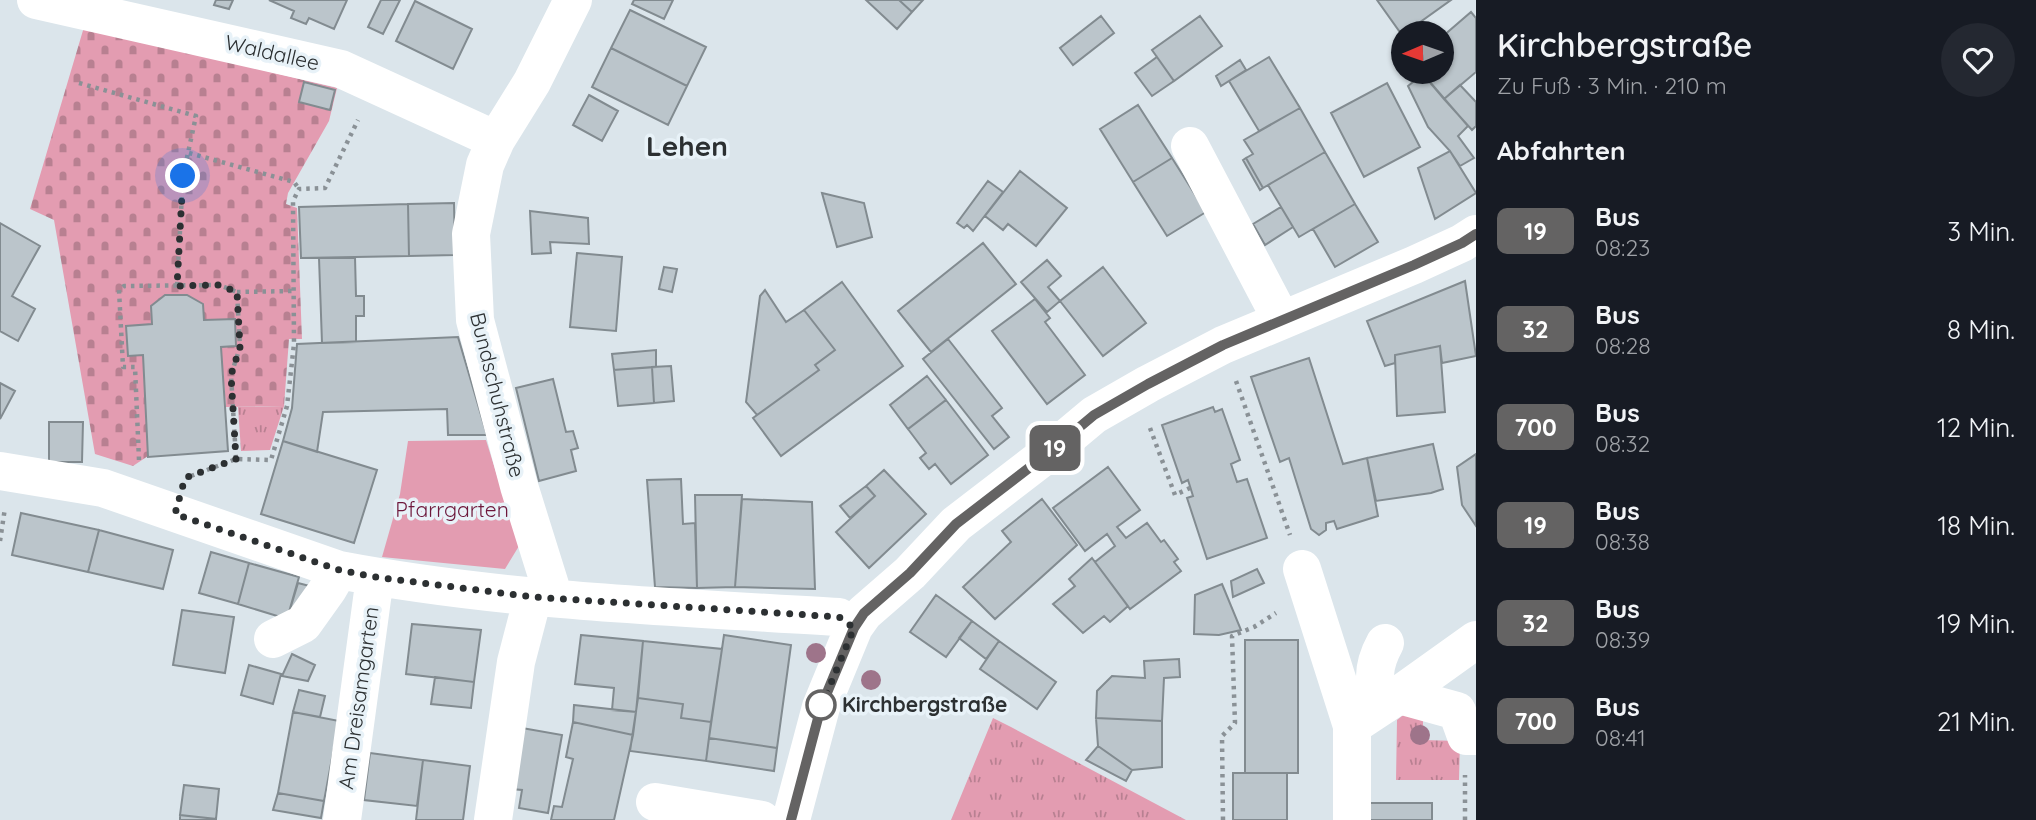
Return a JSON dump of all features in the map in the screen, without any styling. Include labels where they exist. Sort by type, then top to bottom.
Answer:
[{"type":"street","name":"Waldallee","points":[[36,0],[341,69],[496,140]]},
{"type":"street","name":"Bundschuhstraße","points":[[543,597],[519,486],[475,320],[471,234],[485,165],[496,140],[533,82],[573,0]]},
{"type":"street","points":[[1190,146],[1281,319]]},
{"type":"street","points":[[792,820],[821,707],[854,628],[864,613],[910,573],[956,524],[1094,415],[1136,391],[1223,345],[1414,265],[1476,234]]},
{"type":"street","points":[[0,471],[103,488],[339,570],[375,577],[543,597],[839,617],[854,628]]},
{"type":"street","points":[[273,639],[303,624],[339,570]]},
{"type":"street","name":"Am Dreisamgarten","points":[[342,820],[375,577]]},
{"type":"street","points":[[1306,580],[1352,726],[1352,820]]},
{"type":"street","points":[[493,820],[516,662],[543,597]]},
{"type":"street","points":[[1352,726],[1476,640]]},
{"type":"street","points":[[1385,643],[1376,661],[1375,680],[1378,695],[1391,700],[1457,711],[1466,736],[1476,736]]},
{"type":"street","points":[[655,802],[762,820]]},
{"type":"path","points":[[79,83],[196,116],[183,176],[177,286]]},
{"type":"path","points":[[299,189],[325,188],[375,85]]},
{"type":"path","points":[[189,153],[294,182],[299,189]]},
{"type":"path","points":[[175,514],[185,478],[236,459],[271,460],[287,406],[294,344],[293,201],[299,189]]},
{"type":"path","points":[[151,465],[139,460],[135,367],[123,368],[119,290],[124,286],[219,285],[237,292],[295,291]]},
{"type":"path","points":[[236,459],[231,375],[240,347],[237,292]]},
{"type":"path","points":[[1223,345],[1306,580],[1254,627],[1232,636],[1235,723],[1222,736],[1223,820]]},
{"type":"path","points":[[1136,391],[1175,495],[1190,488]]},
{"type":"green space","points":[[84,27],[337,88],[329,121],[288,193],[286,204],[297,208],[302,339],[289,339],[284,406],[226,407],[221,347],[236,346],[235,320],[204,320],[203,304],[177,294],[165,297],[151,306],[152,324],[126,326],[143,355],[148,456],[133,466],[95,454],[54,220],[30,209]]},
{"type":"green space","points":[[284,406],[270,450],[241,451],[238,407]]},
{"type":"green space","name":"Pfarrgarten","points":[[486,440],[519,546],[505,569],[382,557],[400,494],[408,441]]},
{"type":"green space","points":[[1407,712],[1423,715],[1423,740],[1460,741],[1459,780],[1396,780],[1397,720]]},
{"type":"green space","points":[[993,718],[1011,727],[1186,820],[951,820]]},
{"type":"building","points":[[216,0],[233,0],[229,9],[214,5]]},
{"type":"building","points":[[269,0],[347,0],[334,29],[309,18],[306,24],[291,18],[294,11]]},
{"type":"building","points":[[381,0],[400,0],[383,34],[368,27]]},
{"type":"building","points":[[634,0],[673,0],[664,19],[632,4]]},
{"type":"building","points":[[866,0],[899,0],[912,12],[897,29]]},
{"type":"building","points":[[899,0],[923,0],[912,12]]},
{"type":"building","points":[[1377,0],[1451,0],[1422,21],[1392,21]]},
{"type":"building","points":[[415,1],[472,29],[453,69],[396,41]]},
{"type":"building","points":[[630,10],[706,47],[687,86],[611,48]]},
{"type":"building","points":[[1471,12],[1476,18],[1476,72],[1444,99],[1431,84],[1454,84],[1454,27]]},
{"type":"building","points":[[1101,16],[1114,33],[1073,65],[1060,48]]},
{"type":"building","points":[[1200,16],[1222,46],[1174,81],[1152,50]]},
{"type":"building","points":[[611,48],[687,86],[668,125],[592,87]]},
{"type":"building","points":[[1157,57],[1174,81],[1152,96],[1135,73]]},
{"type":"building","points":[[1269,57],[1300,108],[1259,131],[1229,81]]},
{"type":"building","points":[[1240,60],[1246,70],[1221,86],[1216,76]]},
{"type":"building","points":[[304,82],[335,90],[330,110],[299,102]]},
{"type":"building","points":[[1387,83],[1420,147],[1364,177],[1331,113]]},
{"type":"building","points":[[1432,84],[1468,126],[1458,136],[1474,158],[1460,166],[1428,127],[1408,86]]},
{"type":"building","points":[[1460,85],[1476,102],[1476,126],[1472,130],[1444,99]]},
{"type":"building","points":[[589,95],[618,111],[602,141],[573,125]]},
{"type":"building","points":[[1138,105],[1172,158],[1133,182],[1100,129]]},
{"type":"building","points":[[1300,108],[1325,152],[1263,188],[1246,158],[1253,154],[1244,140]]},
{"type":"building","points":[[1450,151],[1476,193],[1435,219],[1418,168]]},
{"type":"building","points":[[1325,152],[1355,204],[1299,237],[1268,185]]},
{"type":"building","points":[[1172,158],[1206,212],[1167,236],[1133,182]]},
{"type":"building","points":[[1246,158],[1263,188],[1260,190],[1243,160]]},
{"type":"building","points":[[1020,171],[1067,208],[1036,246],[1008,224],[1003,230],[985,216]]},
{"type":"building","points":[[988,181],[1003,192],[973,231],[967,225],[964,228],[957,223]]},
{"type":"building","points":[[822,193],[864,203],[872,237],[837,247]]},
{"type":"building","points":[[454,203],[455,255],[409,256],[408,204]]},
{"type":"building","points":[[408,204],[409,256],[301,258],[299,207]]},
{"type":"building","points":[[1355,204],[1378,242],[1335,267],[1313,229]]},
{"type":"building","points":[[1281,207],[1293,227],[1265,245],[1253,224]]},
{"type":"building","points":[[530,211],[588,218],[589,244],[550,242],[551,253],[532,254]]},
{"type":"building","points":[[0,223],[40,246],[12,296],[35,309],[18,341],[0,331]]},
{"type":"building","points":[[983,243],[1016,284],[931,352],[898,311]]},
{"type":"building","points":[[577,253],[622,257],[616,331],[570,327]]},
{"type":"building","points":[[355,257],[356,296],[364,296],[364,316],[356,316],[356,342],[322,343],[319,258]]},
{"type":"building","points":[[1047,260],[1061,276],[1048,287],[1060,301],[1047,312],[1021,282]]},
{"type":"building","points":[[664,267],[677,269],[672,292],[659,289]]},
{"type":"building","points":[[1103,267],[1146,323],[1103,356],[1060,301]]},
{"type":"building","points":[[1465,281],[1476,356],[1442,363],[1440,346],[1395,355],[1395,363],[1385,366],[1367,321]]},
{"type":"building","points":[[842,282],[903,366],[781,456],[753,418],[819,370],[815,365],[835,350],[804,310]]},
{"type":"building","points":[[765,290],[786,322],[804,310],[835,350],[815,365],[819,370],[757,415],[746,402],[760,296]]},
{"type":"building","points":[[165,295],[187,295],[203,304],[204,320],[235,319],[236,346],[221,347],[228,451],[148,457],[143,355],[128,356],[126,326],[152,324],[151,306]]},
{"type":"building","points":[[1035,299],[1050,318],[1045,322],[1085,375],[1047,404],[992,331]]},
{"type":"building","points":[[458,337],[487,435],[448,435],[447,409],[323,412],[317,452],[283,441],[292,408],[297,344]]},
{"type":"building","points":[[948,339],[1002,408],[992,416],[1009,437],[994,449],[923,359]]},
{"type":"building","points":[[1440,346],[1445,412],[1397,416],[1395,355]]},
{"type":"building","points":[[656,350],[656,367],[614,370],[612,354]]},
{"type":"building","points":[[1309,358],[1343,464],[1367,458],[1378,516],[1337,529],[1334,521],[1326,523],[1326,530],[1319,535],[1311,529],[1289,458],[1280,462],[1251,377]]},
{"type":"building","points":[[671,366],[674,401],[654,403],[652,367]]},
{"type":"building","points":[[652,367],[654,403],[618,406],[614,370]]},
{"type":"building","points":[[927,376],[946,400],[908,429],[890,405]]},
{"type":"building","points":[[553,379],[566,432],[573,431],[578,448],[571,450],[576,471],[539,481],[516,388]]},
{"type":"building","points":[[0,383],[15,391],[0,419]]},
{"type":"building","points":[[946,400],[988,455],[951,484],[935,464],[929,469],[920,458],[926,453],[908,429]]},
{"type":"building","points":[[1213,407],[1215,412],[1222,409],[1240,460],[1231,464],[1237,482],[1247,479],[1267,538],[1207,559],[1187,498],[1193,496],[1188,480],[1182,483],[1162,425]]},
{"type":"building","points":[[49,422],[83,422],[82,462],[49,462]]},
{"type":"building","points":[[283,441],[377,470],[354,543],[261,514]]},
{"type":"building","points":[[1433,444],[1443,489],[1376,501],[1367,458]]},
{"type":"building","points":[[1476,454],[1476,526],[1462,505],[1457,467]]},
{"type":"building","points":[[1108,467],[1140,510],[1117,527],[1126,538],[1147,523],[1178,559],[1174,562],[1181,571],[1130,609],[1095,562],[1115,546],[1107,534],[1085,551],[1053,508]]},
{"type":"building","points":[[884,470],[926,514],[869,568],[836,532],[875,496],[866,486]]},
{"type":"building","points":[[681,479],[683,524],[695,523],[697,588],[655,587],[647,480]]},
{"type":"building","points":[[866,486],[875,496],[850,518],[840,506]]},
{"type":"building","points":[[695,495],[742,495],[735,587],[697,588]]},
{"type":"building","points":[[742,499],[812,502],[815,589],[735,587]]},
{"type":"building","points":[[1042,499],[1077,545],[995,619],[963,587],[1011,542],[1002,531]]},
{"type":"building","points":[[21,513],[99,530],[88,572],[12,555]]},
{"type":"building","points":[[99,530],[173,550],[163,589],[88,572]]},
{"type":"building","points":[[211,552],[249,563],[238,604],[199,593]]},
{"type":"building","points":[[1092,558],[1128,606],[1110,622],[1104,616],[1083,633],[1053,604],[1075,586],[1069,579]]},
{"type":"building","points":[[249,563],[299,577],[287,619],[238,604]]},
{"type":"building","points":[[1257,569],[1264,583],[1233,597],[1231,581]]},
{"type":"building","points":[[298,583],[321,589],[288,616]]},
{"type":"building","points":[[1222,584],[1241,630],[1219,635],[1194,634],[1195,595]]},
{"type":"building","points":[[936,595],[972,621],[946,657],[910,632]]},
{"type":"building","points":[[182,610],[234,617],[225,673],[173,665]]},
{"type":"building","points":[[972,621],[999,641],[986,659],[959,638]]},
{"type":"building","points":[[412,624],[481,630],[474,682],[406,674]]},
{"type":"building","points":[[581,635],[643,641],[636,712],[612,710],[614,688],[575,684]]},
{"type":"building","points":[[724,635],[791,645],[777,748],[709,738]]},
{"type":"building","points":[[1245,640],[1298,640],[1298,773],[1245,773]]},
{"type":"building","points":[[643,641],[722,649],[711,722],[681,718],[683,704],[638,698]]},
{"type":"building","points":[[999,641],[1056,682],[1037,709],[980,669]]},
{"type":"building","points":[[292,654],[315,665],[308,681],[282,676]]},
{"type":"building","points":[[1179,659],[1180,677],[1164,678],[1162,721],[1096,718],[1097,691],[1112,676],[1145,678],[1144,661]]},
{"type":"building","points":[[249,665],[281,674],[273,704],[241,695]]},
{"type":"building","points":[[435,677],[474,682],[471,708],[431,704]]},
{"type":"building","points":[[299,690],[325,696],[320,717],[293,712]]},
{"type":"building","points":[[638,698],[683,704],[681,718],[711,722],[706,761],[630,751]]},
{"type":"building","points":[[574,705],[636,712],[633,735],[573,722]]},
{"type":"building","points":[[293,712],[339,721],[324,801],[278,793]]},
{"type":"building","points":[[1096,718],[1162,721],[1162,767],[1132,770],[1098,746]]},
{"type":"building","points":[[573,722],[633,735],[614,820],[551,820],[554,806],[562,807],[573,759],[566,757]]},
{"type":"building","points":[[522,728],[562,735],[548,813],[519,808],[522,790],[511,789]]},
{"type":"building","points":[[709,738],[777,748],[774,771],[706,761]]},
{"type":"building","points":[[1098,746],[1132,770],[1126,781],[1086,760]]},
{"type":"building","points":[[370,753],[423,760],[417,806],[364,800]]},
{"type":"building","points":[[423,760],[470,766],[463,820],[416,820]]},
{"type":"building","points":[[1233,773],[1287,773],[1287,820],[1233,820]]},
{"type":"building","points":[[184,785],[219,789],[216,819],[180,815]]},
{"type":"building","points":[[278,793],[324,801],[321,818],[273,810]]},
{"type":"building","points":[[1370,803],[1432,803],[1432,820],[1370,820]]},
{"type":"building","points":[[180,815],[216,819],[216,820],[180,820]]},
{"type":"bus line","name":"19","points":[[791,820],[821,707],[854,628],[864,613],[910,573],[956,524],[1094,415],[1148,384],[1205,353],[1414,265],[1476,234]]},
{"type":"place","name":"Kirchbergstraße","points":[[821,705]]},
{"type":"district","name":"Lehen","points":[[687,146]]},
{"type":"route","points":[[183,176],[177,286],[219,285],[237,292],[240,347],[231,375],[236,459],[185,478],[175,514],[339,570],[375,577],[533,597],[839,617],[854,628],[821,705]]}]
